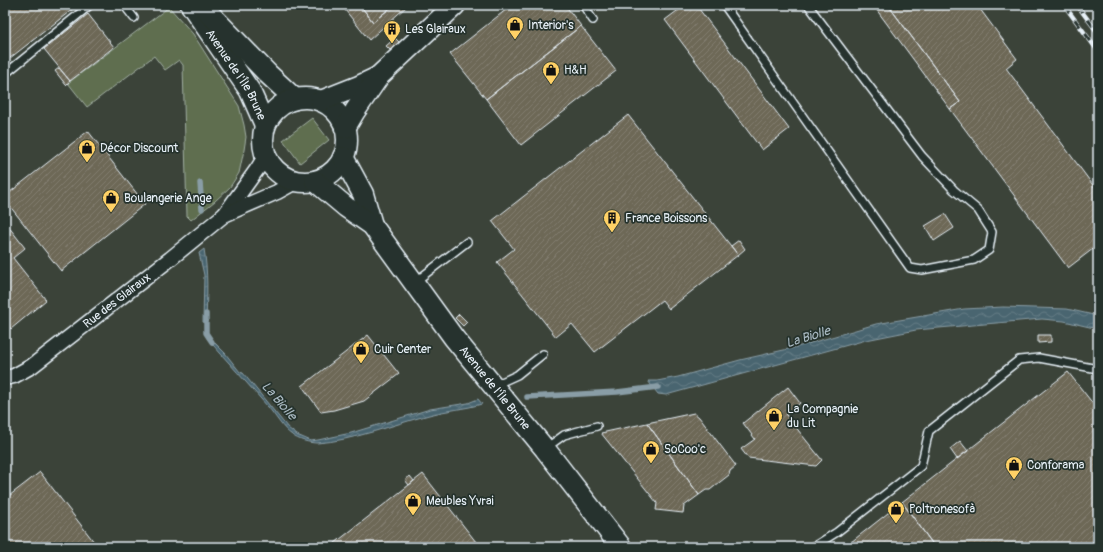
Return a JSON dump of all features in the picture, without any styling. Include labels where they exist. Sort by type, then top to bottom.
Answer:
[{"type":"street","name":"Avenue de l'Île Brune","points":[[191,5],[250,91],[265,125]]},
{"type":"street","name":"Avenue de l'Île Brune","points":[[201,5],[268,74],[295,99]]},
{"type":"street","points":[[345,128],[380,76],[455,5]]},
{"type":"street","points":[[321,101],[380,76]]},
{"type":"street","points":[[308,98],[321,101],[332,107],[340,117],[345,128],[347,143],[344,157],[336,168],[327,176],[306,181],[284,176],[273,167],[266,155],[263,146],[265,125],[272,113],[282,104],[295,99],[308,98]]},
{"type":"street","name":"Rue des Glairaux","points":[[5,378],[14,376],[32,366],[170,259],[224,215],[266,155]]},
{"type":"street","name":"Avenue de l'Île Brune","points":[[344,157],[363,194],[372,225]]},
{"type":"street","name":"Avenue de l'Île Brune","points":[[306,181],[372,225],[454,338],[621,547]]},
{"type":"street","name":"Rue des Glairaux","points":[[224,215],[306,181]]},
{"type":"lane","points":[[5,74],[90,5]]},
{"type":"lane","points":[[124,5],[134,18]]},
{"type":"lane","points":[[583,5],[593,20]]},
{"type":"lane","points":[[724,5],[910,268],[922,270],[974,260],[990,250],[992,232],[978,210],[954,190],[922,156],[808,5]]},
{"type":"lane","points":[[414,283],[468,242]]},
{"type":"lane","points":[[493,386],[517,375],[543,354]]},
{"type":"lane","points":[[813,547],[837,532],[921,466],[929,431],[1019,360],[1039,358],[1098,369]]},
{"type":"lane","points":[[544,449],[564,435],[597,426]]},
{"type":"green space","points":[[169,7],[193,34],[239,106],[246,137],[239,173],[230,187],[191,220],[187,216],[183,65],[179,60],[165,70],[154,56],[87,107],[68,83]]},
{"type":"green space","points":[[312,118],[329,140],[300,163],[283,140]]},
{"type":"water","points":[[204,249],[207,293],[206,320],[203,322],[204,275],[199,253]]},
{"type":"water","points":[[1003,307],[1067,309],[1098,316],[1098,329],[1064,321],[1042,319],[916,330],[866,340],[666,395],[658,394],[648,381],[678,377],[740,360],[797,347],[876,324],[964,309]]},
{"type":"water","points":[[208,336],[225,353],[240,372],[243,373],[288,428],[297,435],[311,441],[351,433],[430,409],[468,403],[478,399],[482,404],[429,415],[344,439],[330,442],[308,442],[295,437],[285,429],[268,407],[206,337]]},
{"type":"building","points":[[5,5],[78,5],[5,62]]},
{"type":"building","points":[[341,5],[360,5],[373,22],[394,5],[407,6],[369,40]]},
{"type":"building","points":[[360,5],[394,5],[373,22]]},
{"type":"building","name":"Interior's","points":[[512,5],[565,5],[581,26],[486,99],[450,54]]},
{"type":"building","points":[[685,5],[696,5],[789,129],[762,150],[665,20]]},
{"type":"building","points":[[873,5],[888,5],[960,102],[950,109]]},
{"type":"building","points":[[888,5],[977,5],[1017,59],[1006,68],[1098,192],[1098,245],[1068,268],[950,109],[960,102]]},
{"type":"building","points":[[88,14],[114,47],[70,81],[44,49]]},
{"type":"building","name":"H&H","points":[[581,26],[616,71],[521,145],[486,99]]},
{"type":"building","name":"Les Glairaux","points":[[395,38],[399,42],[390,50],[386,46]]},
{"type":"building","points":[[59,68],[70,81],[66,85],[55,71]]},
{"type":"building","name":"France Boissons","points":[[628,115],[738,255],[669,309],[662,300],[595,352],[572,324],[556,337],[497,262],[514,249],[492,221]]},
{"type":"building","points":[[88,131],[145,204],[61,271],[5,200],[5,196]]},
{"type":"building","points":[[945,214],[954,228],[934,241],[925,226]]},
{"type":"building","points":[[5,222],[25,248],[13,258],[46,300],[11,329],[5,321]]},
{"type":"building","points":[[739,240],[745,249],[738,255],[731,246]]},
{"type":"building","points":[[459,314],[467,322],[463,326],[455,318]]},
{"type":"building","name":"Cuir Center","points":[[368,335],[399,374],[364,401],[334,410],[321,412],[302,386]]},
{"type":"building","points":[[1038,335],[1051,335],[1051,342],[1038,343]]},
{"type":"building","name":"Conforama","points":[[1068,372],[1098,410],[1098,547],[935,547],[902,502]]},
{"type":"building","name":"La Compagnie du Lit","points":[[788,387],[800,403],[786,415],[822,460],[816,466],[748,458],[741,449],[755,439],[743,423]]},
{"type":"building","points":[[694,413],[699,417],[736,466],[730,471],[729,475],[710,490],[706,490],[699,495],[647,423]]},
{"type":"building","name":"SoCoo'c","points":[[647,423],[699,495],[684,506],[683,513],[656,510],[657,503],[601,433]]},
{"type":"building","points":[[960,441],[968,451],[957,459],[950,449]]},
{"type":"building","points":[[40,472],[98,547],[5,547],[5,499]]},
{"type":"building","name":"Meubles Yvrai","points":[[423,474],[480,547],[330,547],[414,481]]},
{"type":"building","points":[[410,476],[414,481],[409,485],[405,480]]},
{"type":"building","name":"Poltronesofà","points":[[902,502],[934,546],[846,546]]},
{"type":"waterway","name":"La Biolle","points":[[200,183],[202,209]]},
{"type":"waterway","name":"La Biolle","points":[[206,314],[206,333],[212,342]]},
{"type":"waterway","name":"La Biolle","points":[[527,397],[617,392],[658,387]]},
{"type":"railway","points":[[1064,5],[1098,51]]},
{"type":"railway","points":[[1077,5],[1098,33]]},
{"type":"place","name":"Interior's","points":[[515,40]]},
{"type":"place","name":"Les Glairaux","points":[[392,44]]},
{"type":"place","name":"H&H","points":[[551,85]]},
{"type":"place","name":"Décor Discount","points":[[87,163]]},
{"type":"place","name":"Boulangerie Ange","points":[[111,213]]},
{"type":"place","name":"France Boissons","points":[[612,233]]},
{"type":"place","name":"Cuir Center","points":[[361,364]]},
{"type":"place","name":"La Compagnie du Lit","points":[[774,431]]},
{"type":"place","name":"SoCoo'c","points":[[651,464]]},
{"type":"place","name":"Conforama","points":[[1014,480]]},
{"type":"place","name":"Meubles Yvrai","points":[[413,516]]},
{"type":"place","name":"Poltronesofà","points":[[896,524]]}]
